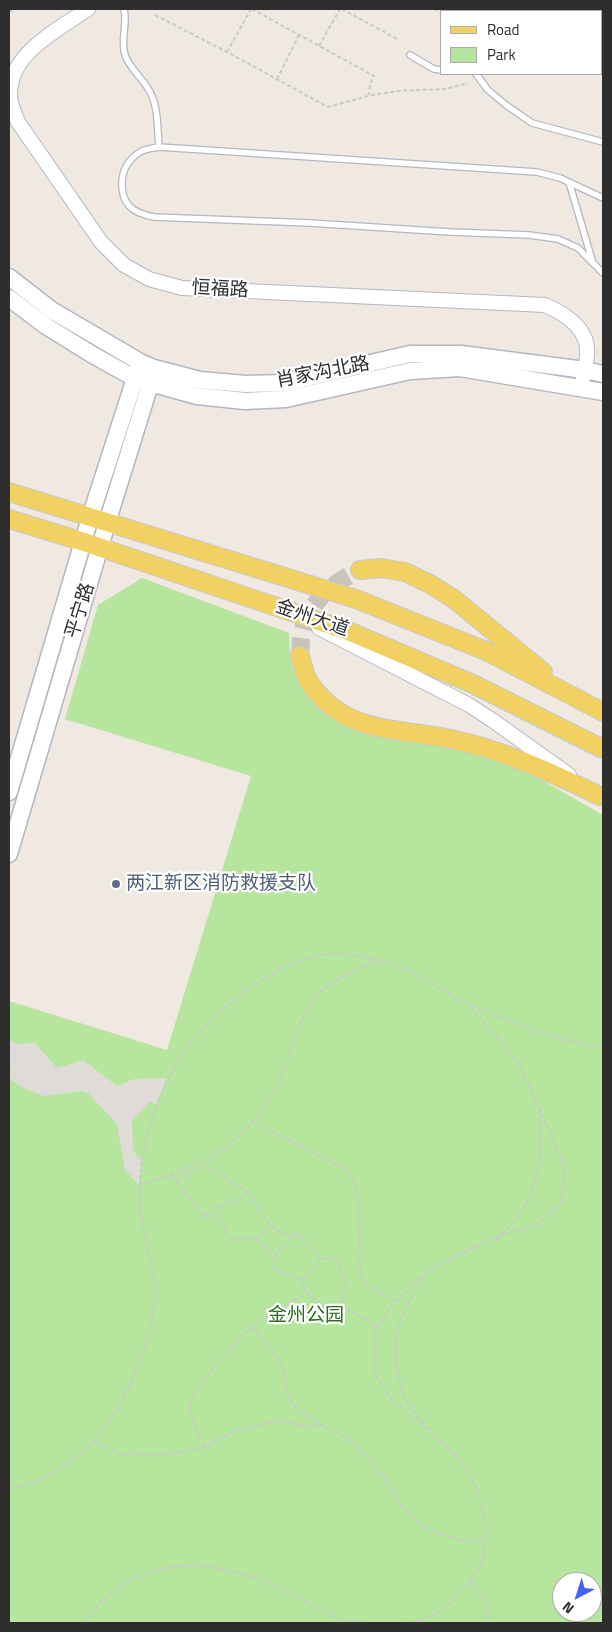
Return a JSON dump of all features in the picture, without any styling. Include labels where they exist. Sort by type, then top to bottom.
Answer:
[{"type":"main road","name":"肖家沟北路","points":[[9,277],[53,311],[145,373],[245,384],[284,383],[410,354],[461,354],[603,374]]},
{"type":"main road","name":"肖家沟北路","points":[[9,298],[54,331],[93,355],[145,373],[197,396],[245,400],[286,399],[410,371],[460,368],[603,392]]},
{"type":"main road","name":"平宁路","points":[[9,854],[99,520],[145,373]]},
{"type":"main road","name":"金州大道","points":[[9,492],[356,598],[486,651],[603,712]]},
{"type":"main road","name":"金州大道","points":[[9,520],[92,545],[348,631],[473,684],[603,749]]},
{"type":"main road","name":"平宁路","points":[[9,792],[92,545]]},
{"type":"main road","points":[[360,570],[381,568],[405,572],[430,584],[454,599],[572,696]]},
{"type":"main road","points":[[300,656],[307,678],[323,700],[342,714],[368,724],[452,739],[492,750],[546,770],[602,797]]},
{"type":"street","name":"恒福路","points":[[88,9],[36,45],[21,60],[12,77],[11,102],[18,122],[101,242],[124,265],[150,280],[182,288],[545,305],[562,312],[577,325],[586,340],[588,355],[581,388]]},
{"type":"street","points":[[283,609],[469,705],[602,797]]},
{"type":"lane","points":[[124,9],[126,19],[124,49],[126,58],[146,85],[154,100],[159,147]]},
{"type":"lane","points":[[410,56],[434,69],[440,70]]},
{"type":"lane","points":[[477,75],[488,90],[506,106],[532,123],[603,142]]},
{"type":"lane","points":[[603,198],[569,182],[537,172],[159,147],[141,151],[127,164],[123,171],[123,197],[128,205],[144,215],[450,232],[529,234],[558,239],[578,248],[603,273]]},
{"type":"lane","points":[[569,182],[592,262]]},
{"type":"path","points":[[10,9],[14,14]]},
{"type":"path","points":[[227,52],[251,9],[374,76],[370,84],[369,95]]},
{"type":"path","points":[[320,46],[341,9],[399,40]]},
{"type":"path","points":[[155,15],[328,107],[369,95],[398,91],[446,90],[468,83]]},
{"type":"path","points":[[277,79],[299,35]]},
{"type":"path","points":[[9,1489],[34,1481],[58,1470],[94,1442],[125,1396],[149,1333],[155,1293],[152,1264],[142,1220],[139,1185],[148,1131],[156,1104],[167,1078],[188,1047],[222,1010],[259,980],[306,958],[343,953],[396,965],[468,1004],[542,1033],[603,1048]]},
{"type":"path","points":[[139,1185],[172,1175],[220,1151],[253,1121],[278,1086],[303,1018],[317,995],[342,977],[377,961]]},
{"type":"path","points":[[436,1437],[391,1399],[374,1372],[374,1334],[396,1301],[425,1274],[464,1252],[537,1225],[560,1204],[566,1172],[518,1061],[468,1004]]},
{"type":"path","points":[[495,1239],[515,1221],[529,1202],[538,1176],[541,1144],[539,1108]]},
{"type":"path","points":[[253,1121],[347,1170],[357,1187],[362,1279],[371,1288],[396,1301]]},
{"type":"path","points":[[176,1180],[206,1166],[250,1194],[267,1222],[279,1232],[302,1237],[321,1259],[336,1260],[347,1284],[339,1306]]},
{"type":"path","points":[[172,1175],[205,1217],[218,1215],[230,1239],[257,1239],[272,1226]]},
{"type":"path","points":[[203,1214],[250,1194]]},
{"type":"path","points":[[293,1235],[275,1256],[274,1268],[303,1281]]},
{"type":"path","points":[[257,1239],[275,1256]]},
{"type":"path","points":[[303,1281],[321,1259]]},
{"type":"path","points":[[407,1623],[418,1621],[440,1612],[458,1596],[471,1581],[482,1561],[486,1541],[485,1517],[476,1488],[463,1464],[436,1437],[408,1404],[399,1380],[396,1354],[397,1330],[403,1314],[425,1274]]},
{"type":"path","points":[[303,1281],[305,1290],[323,1307],[339,1306],[379,1326]]},
{"type":"path","points":[[205,1447],[192,1416],[190,1404],[197,1391],[220,1360],[251,1327],[309,1293]]},
{"type":"path","points":[[251,1327],[273,1350],[284,1370],[287,1394],[296,1408],[323,1426],[342,1435],[362,1452],[387,1481],[398,1502],[418,1523],[436,1533],[462,1541],[486,1541]]},
{"type":"path","points":[[94,1442],[119,1454],[167,1455],[205,1447],[227,1435],[251,1427],[280,1421],[306,1426],[323,1426]]},
{"type":"path","points":[[83,1623],[100,1602],[127,1582],[149,1572],[176,1566],[208,1566],[258,1578],[337,1618],[362,1623]]},
{"type":"path","points":[[471,1581],[488,1607],[488,1623]]},
{"type":"green space","name":"金州公园","points":[[142,578],[289,633],[291,664],[300,684],[316,706],[337,722],[361,731],[402,737],[489,756],[540,779],[603,815],[603,1623],[9,1623],[9,1001],[167,1050],[251,776],[65,719],[98,605]]},
{"type":"shaded area","points":[[9,1039],[16,1044],[35,1043],[57,1068],[83,1060],[117,1086],[134,1079],[167,1078],[156,1104],[150,1102],[132,1121],[133,1151],[142,1161],[139,1185],[125,1170],[117,1124],[88,1093],[82,1091],[44,1096],[21,1087],[9,1078],[11,1071],[9,1064]]},
{"type":"tunnel","points":[[300,656],[301,636],[305,622],[316,603],[332,587],[360,570]]},
{"type":"place","name":"两江新区消防救援支队","points":[[116,884]]}]
